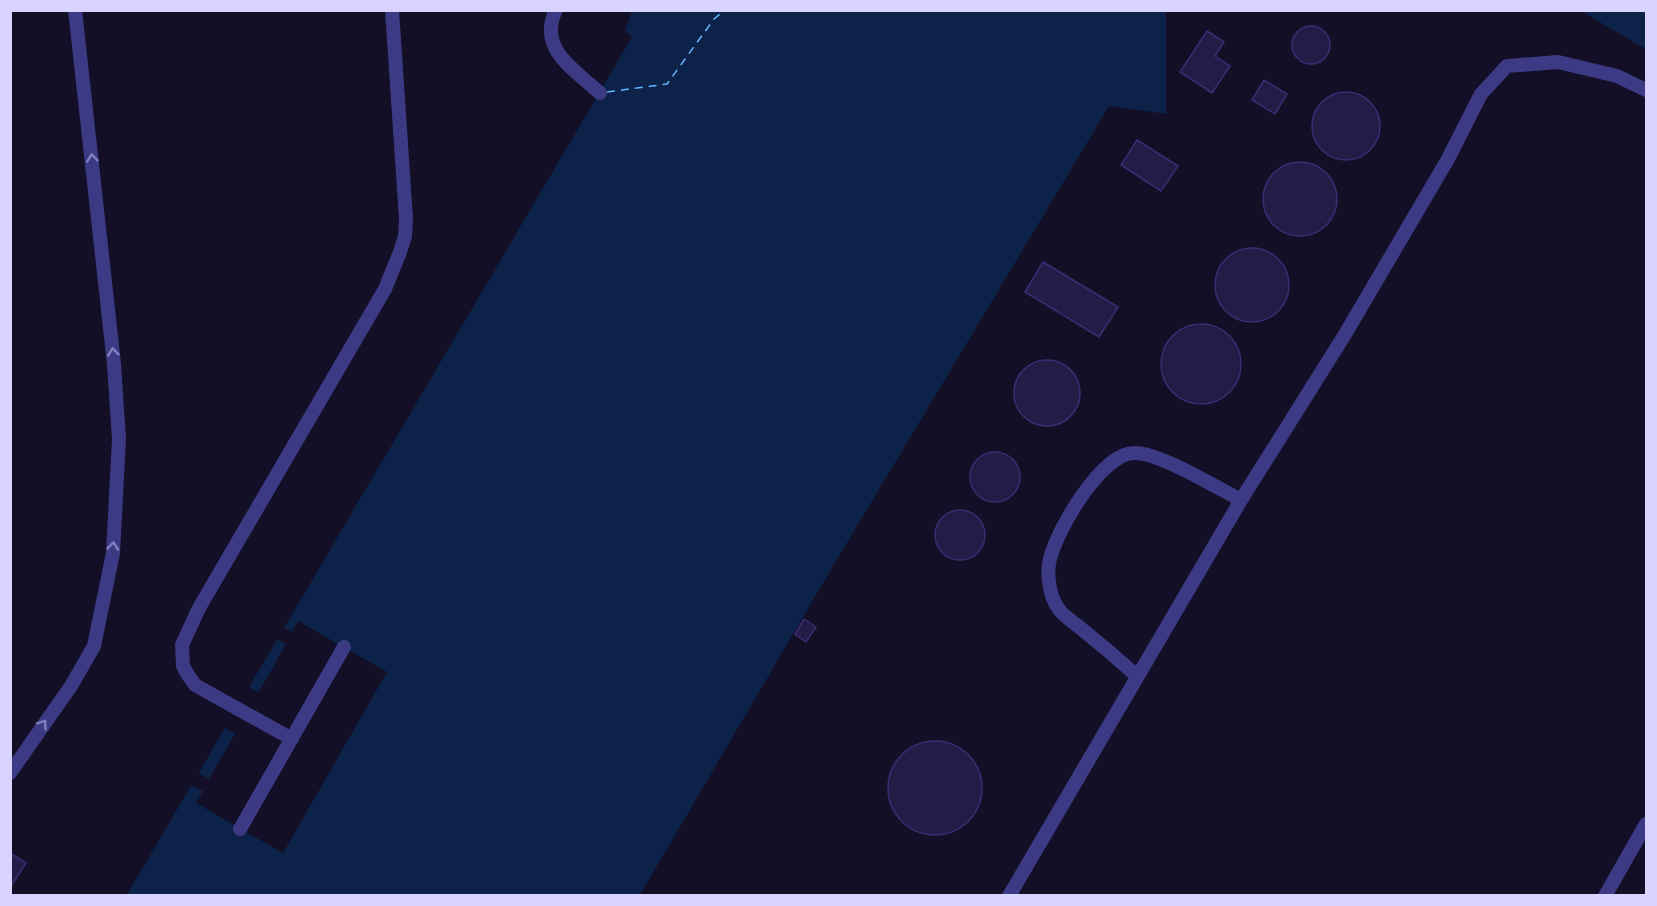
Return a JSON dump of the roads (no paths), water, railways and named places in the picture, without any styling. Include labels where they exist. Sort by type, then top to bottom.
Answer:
[{"type":"lane","points":[[10,773],[71,686],[94,646],[113,553],[119,439],[114,364],[75,10]]},
{"type":"lane","points":[[292,739],[195,685],[183,666],[182,645],[188,630],[385,289],[395,267],[405,236],[405,181],[392,10]]},
{"type":"lane","points":[[556,10],[550,22],[551,39],[556,53],[600,93]]},
{"type":"lane","points":[[1009,896],[1241,500],[1344,336],[1448,159],[1481,94],[1507,66],[1558,62],[1617,76],[1647,90]]},
{"type":"lane","points":[[1137,676],[1058,608],[1050,585],[1049,563],[1061,534],[1080,500],[1096,476],[1108,465],[1121,456],[1133,453],[1151,455],[1241,500]]},
{"type":"lane","points":[[240,829],[344,647]]},
{"type":"lane","points":[[1605,896],[1647,824]]},
{"type":"water","points":[[632,11],[1166,11],[1166,114],[1109,106],[830,571],[640,895],[126,896],[632,37],[625,31]]},
{"type":"water","points":[[1581,11],[1646,11],[1646,49],[1637,44]]}]
